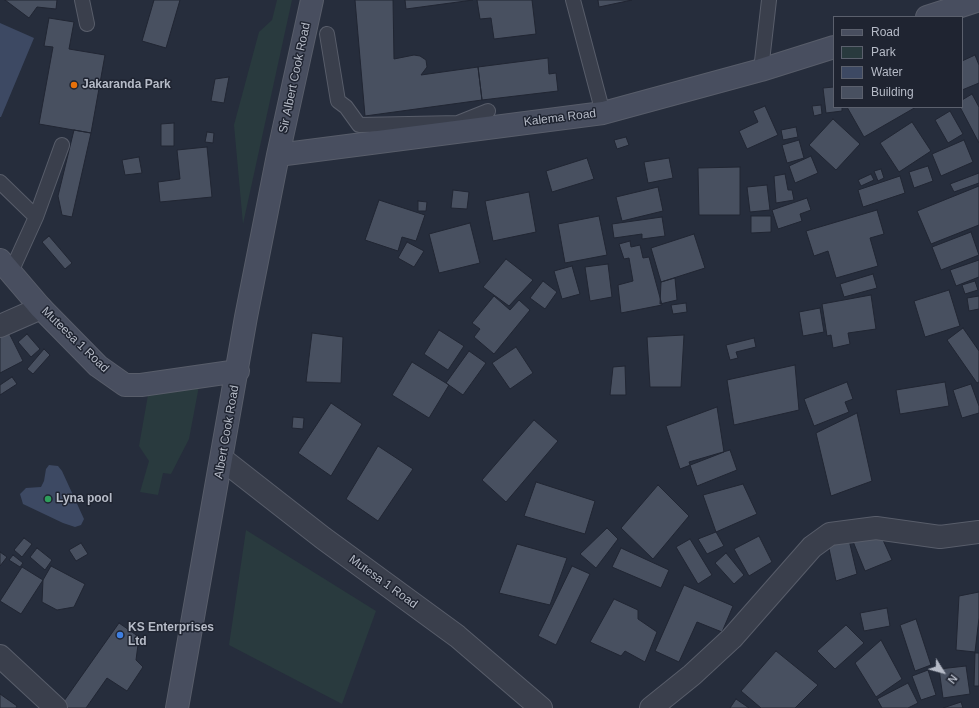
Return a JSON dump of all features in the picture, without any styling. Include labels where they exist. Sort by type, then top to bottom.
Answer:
[{"type":"street","name":"Sir Albert Cook Road","points":[[278,155],[312,0]]},
{"type":"street","points":[[930,16],[979,0]]},
{"type":"street","name":"Kalema Road","points":[[278,155],[602,113],[761,70],[833,47]]},
{"type":"street","name":"Albert Cook Road","points":[[177,708],[238,371],[246,317],[278,155]]},
{"type":"street","name":"Muteesa 1 Road","points":[[6,266],[41,308],[98,366],[125,385],[141,385],[238,371]]},
{"type":"street","points":[[0,326],[41,308]]},
{"type":"street","name":"Mutesa 1 Road","points":[[222,459],[323,538],[457,636],[541,708]]},
{"type":"street","points":[[651,708],[732,638],[812,547],[830,534],[876,528],[940,537],[979,532]]},
{"type":"street","points":[[0,656],[56,708]]},
{"type":"lane","points":[[82,0],[87,24]]},
{"type":"lane","points":[[573,0],[602,113]]},
{"type":"lane","points":[[761,70],[769,0]]},
{"type":"lane","points":[[327,34],[338,100],[346,107],[359,125],[458,123],[505,126]]},
{"type":"lane","points":[[458,123],[488,111]]},
{"type":"lane","points":[[6,266],[36,217],[62,145]]},
{"type":"lane","points":[[0,182],[36,217]]},
{"type":"green space","points":[[277,0],[292,0],[243,224],[234,125],[259,32],[272,20]]},
{"type":"green space","points":[[199,386],[189,439],[171,474],[163,473],[158,495],[140,492],[149,461],[139,446],[148,395]]},
{"type":"green space","points":[[246,530],[376,611],[342,704],[229,645]]},
{"type":"water","points":[[0,23],[34,38],[1,117],[0,117]]},
{"type":"water","name":"Lyna pool","points":[[49,465],[58,466],[62,471],[84,519],[81,525],[75,527],[63,523],[23,504],[20,494],[26,488],[41,487],[44,481],[46,469]]},
{"type":"building","points":[[5,0],[57,0],[56,9],[37,7],[29,18]]},
{"type":"building","points":[[154,0],[180,0],[166,48],[142,41]]},
{"type":"building","points":[[355,0],[393,0],[394,59],[414,55],[420,56],[426,60],[427,67],[421,75],[478,67],[482,100],[365,116]]},
{"type":"building","points":[[405,0],[473,0],[406,9]]},
{"type":"building","points":[[477,0],[532,0],[536,34],[494,39],[491,18],[480,19]]},
{"type":"building","points":[[598,0],[632,0],[599,7]]},
{"type":"building","points":[[49,18],[74,22],[69,49],[105,55],[91,133],[39,124],[53,47],[44,46]]},
{"type":"building","points":[[975,55],[979,65],[979,83],[963,90],[963,61]]},
{"type":"building","points":[[548,58],[549,74],[556,73],[558,91],[482,100],[478,67]]},
{"type":"building","points":[[229,77],[224,103],[211,101],[215,79]]},
{"type":"building","points":[[833,87],[833,108],[842,108],[842,111],[826,113],[823,88]]},
{"type":"building","points":[[972,94],[979,107],[979,143],[961,108],[963,108],[963,99]]},
{"type":"building","points":[[821,105],[822,114],[814,116],[812,106]]},
{"type":"building","points":[[765,106],[778,135],[747,149],[739,131],[758,122],[753,111]]},
{"type":"building","points":[[848,108],[914,108],[864,137]]},
{"type":"building","points":[[950,111],[963,134],[948,143],[935,120]]},
{"type":"building","points":[[833,119],[860,144],[836,170],[809,145]]},
{"type":"building","points":[[912,122],[931,151],[899,172],[880,143]]},
{"type":"building","points":[[174,123],[174,146],[161,146],[161,124]]},
{"type":"building","points":[[796,127],[798,137],[783,140],[781,130]]},
{"type":"building","points":[[74,130],[91,133],[72,217],[62,215],[58,196]]},
{"type":"building","points":[[207,132],[214,133],[213,143],[205,142]]},
{"type":"building","points":[[626,137],[629,145],[617,149],[614,140]]},
{"type":"building","points":[[799,140],[804,158],[787,163],[782,145]]},
{"type":"building","points":[[964,140],[973,162],[941,176],[932,154]]},
{"type":"building","points":[[207,147],[212,197],[160,202],[158,182],[180,179],[177,150]]},
{"type":"building","points":[[811,156],[818,173],[795,183],[789,166]]},
{"type":"building","points":[[139,157],[142,173],[125,175],[122,160]]},
{"type":"building","points":[[587,158],[594,179],[552,192],[546,171]]},
{"type":"building","points":[[669,158],[673,178],[648,183],[644,162]]},
{"type":"building","points":[[928,166],[933,181],[914,188],[909,172]]},
{"type":"building","points":[[740,167],[740,215],[699,215],[698,168]]},
{"type":"building","points":[[881,169],[884,178],[878,181],[874,171]]},
{"type":"building","points":[[979,173],[979,183],[954,192],[950,184]]},
{"type":"building","points":[[785,174],[788,190],[792,190],[794,200],[776,203],[774,176]]},
{"type":"building","points":[[871,174],[874,180],[861,186],[858,180]]},
{"type":"building","points":[[900,176],[905,193],[863,207],[858,190]]},
{"type":"building","points":[[767,185],[770,210],[750,212],[747,187]]},
{"type":"building","points":[[979,186],[979,225],[931,244],[917,211]]},
{"type":"building","points":[[658,187],[663,211],[622,221],[616,197]]},
{"type":"building","points":[[453,190],[469,192],[467,209],[451,208]]},
{"type":"building","points":[[529,192],[536,232],[493,241],[485,201]]},
{"type":"building","points":[[807,198],[811,210],[800,214],[802,221],[778,229],[772,210]]},
{"type":"building","points":[[379,200],[425,215],[416,241],[402,237],[398,251],[365,240]]},
{"type":"building","points":[[418,201],[427,202],[426,211],[418,211]]},
{"type":"building","points":[[877,210],[884,234],[870,238],[878,266],[836,278],[828,251],[814,256],[806,231]]},
{"type":"building","points":[[599,216],[607,255],[565,263],[558,224]]},
{"type":"building","points":[[751,216],[771,216],[771,232],[751,233]]},
{"type":"building","points":[[662,217],[665,236],[642,239],[642,234],[614,238],[612,224]]},
{"type":"building","points":[[470,223],[480,263],[439,273],[429,234]]},
{"type":"building","points":[[971,232],[979,255],[941,270],[932,247]]},
{"type":"building","points":[[694,234],[705,268],[661,282],[651,248]]},
{"type":"building","points":[[49,236],[72,263],[65,269],[42,242]]},
{"type":"building","points":[[630,241],[631,247],[640,245],[643,258],[649,257],[662,305],[621,313],[618,285],[633,281],[629,258],[624,259],[619,244]]},
{"type":"building","points":[[407,242],[424,251],[414,267],[398,258]]},
{"type":"building","points":[[506,259],[533,280],[509,306],[483,287]]},
{"type":"building","points":[[979,260],[979,277],[956,286],[950,270]]},
{"type":"building","points":[[608,264],[612,297],[590,301],[585,267]]},
{"type":"building","points":[[572,266],[580,294],[562,299],[554,271]]},
{"type":"building","points":[[873,274],[877,288],[844,297],[840,284]]},
{"type":"building","points":[[675,278],[677,300],[660,304],[661,282]]},
{"type":"building","points":[[543,281],[557,292],[545,309],[530,298]]},
{"type":"building","points":[[975,281],[978,290],[965,294],[962,285]]},
{"type":"building","points":[[949,290],[960,326],[925,337],[914,301]]},
{"type":"building","points":[[871,295],[876,329],[848,333],[850,344],[833,348],[831,335],[827,336],[822,304]]},
{"type":"building","points":[[494,296],[510,310],[519,300],[530,310],[494,354],[474,337],[480,329],[472,323]]},
{"type":"building","points":[[979,296],[979,309],[969,311],[967,298]]},
{"type":"building","points":[[686,303],[687,312],[673,314],[671,305]]},
{"type":"building","points":[[820,308],[824,332],[803,336],[799,312]]},
{"type":"building","points":[[963,328],[979,351],[979,382],[977,383],[947,340]]},
{"type":"building","points":[[7,329],[23,361],[0,373],[0,333]]},
{"type":"building","points":[[439,330],[464,346],[448,370],[424,354]]},
{"type":"building","points":[[312,333],[343,337],[341,383],[306,382]]},
{"type":"building","points":[[27,334],[40,349],[31,357],[18,342]]},
{"type":"building","points":[[684,335],[681,387],[650,387],[647,337]]},
{"type":"building","points":[[754,338],[756,347],[736,352],[738,358],[730,360],[726,345]]},
{"type":"building","points":[[516,347],[533,373],[510,389],[492,363]]},
{"type":"building","points":[[44,349],[50,355],[33,374],[27,369]]},
{"type":"building","points":[[469,351],[486,363],[463,395],[446,383]]},
{"type":"building","points":[[412,362],[449,385],[429,418],[392,395]]},
{"type":"building","points":[[795,365],[799,410],[734,425],[727,380]]},
{"type":"building","points":[[625,366],[626,395],[610,395],[613,367]]},
{"type":"building","points":[[12,377],[17,384],[0,395],[0,385]]},
{"type":"building","points":[[847,382],[853,399],[845,402],[849,412],[814,426],[804,399]]},
{"type":"building","points":[[945,382],[949,406],[900,414],[896,390]]},
{"type":"building","points":[[971,384],[979,406],[979,413],[962,418],[953,390]]},
{"type":"building","points":[[331,403],[362,424],[331,476],[298,453]]},
{"type":"building","points":[[717,407],[724,452],[680,469],[666,426]]},
{"type":"building","points":[[857,413],[872,481],[831,496],[816,433]]},
{"type":"building","points":[[293,417],[304,418],[303,429],[292,428]]},
{"type":"building","points":[[534,420],[558,441],[506,502],[482,480]]},
{"type":"building","points":[[378,446],[413,469],[378,521],[346,499]]},
{"type":"building","points":[[730,450],[737,470],[697,486],[689,462]]},
{"type":"building","points":[[536,482],[595,501],[585,534],[524,516]]},
{"type":"building","points":[[743,484],[757,514],[716,532],[703,495]]},
{"type":"building","points":[[658,485],[689,516],[653,559],[621,528]]},
{"type":"building","points":[[607,528],[618,539],[596,568],[580,554]]},
{"type":"building","points":[[879,531],[892,560],[865,571],[852,539]]},
{"type":"building","points":[[716,532],[724,546],[707,554],[698,539]]},
{"type":"building","points":[[759,536],[772,562],[749,576],[734,549]]},
{"type":"building","points":[[24,538],[32,544],[22,557],[14,550]]},
{"type":"building","points":[[690,539],[712,575],[698,584],[676,547]]},
{"type":"building","points":[[849,540],[857,574],[836,581],[828,544]]},
{"type":"building","points":[[81,543],[88,554],[76,561],[69,550]]},
{"type":"building","points":[[517,544],[567,558],[550,605],[499,593]]},
{"type":"building","points":[[37,548],[52,560],[45,570],[30,557]]},
{"type":"building","points":[[621,548],[669,570],[661,588],[612,567]]},
{"type":"building","points":[[0,552],[7,557],[0,566]]},
{"type":"building","points":[[726,553],[744,575],[734,584],[715,563]]},
{"type":"building","points":[[13,555],[23,563],[20,567],[9,560]]},
{"type":"building","points":[[51,566],[85,584],[74,607],[57,610],[42,602],[43,580]]},
{"type":"building","points":[[572,566],[590,574],[556,645],[538,636]]},
{"type":"building","points":[[22,567],[43,580],[21,614],[0,601]]},
{"type":"building","points":[[684,585],[733,606],[722,632],[697,622],[679,662],[655,651]]},
{"type":"building","points":[[979,592],[979,618],[975,652],[956,650],[959,596]]},
{"type":"building","points":[[614,599],[638,610],[638,619],[657,632],[645,662],[625,651],[621,656],[590,642]]},
{"type":"building","points":[[887,608],[890,626],[864,631],[860,613]]},
{"type":"building","points":[[916,619],[931,665],[915,671],[900,625]]},
{"type":"building","points":[[119,623],[139,637],[136,660],[143,667],[127,691],[107,678],[86,708],[59,708]]},
{"type":"building","points":[[846,625],[864,643],[835,669],[817,651]]},
{"type":"building","points":[[881,640],[902,679],[876,697],[855,663]]},
{"type":"building","points":[[776,651],[818,685],[795,708],[761,708],[741,691]]},
{"type":"building","points":[[975,653],[979,653],[979,686],[974,686]]},
{"type":"building","points":[[966,666],[970,694],[943,698],[939,669]]},
{"type":"building","points":[[928,670],[936,695],[921,700],[912,676]]},
{"type":"building","points":[[908,683],[918,703],[908,708],[882,708],[877,699]]},
{"type":"building","points":[[0,694],[17,706],[16,708],[0,708]]},
{"type":"building","points":[[736,699],[749,708],[730,708]]},
{"type":"building","points":[[961,702],[963,708],[943,708]]},
{"type":"place","name":"Jakaranda Park","points":[[74,85]]},
{"type":"place","name":"Lyna pool","points":[[48,499]]},
{"type":"place","name":"KS Enterprises Ltd","points":[[120,635]]}]
